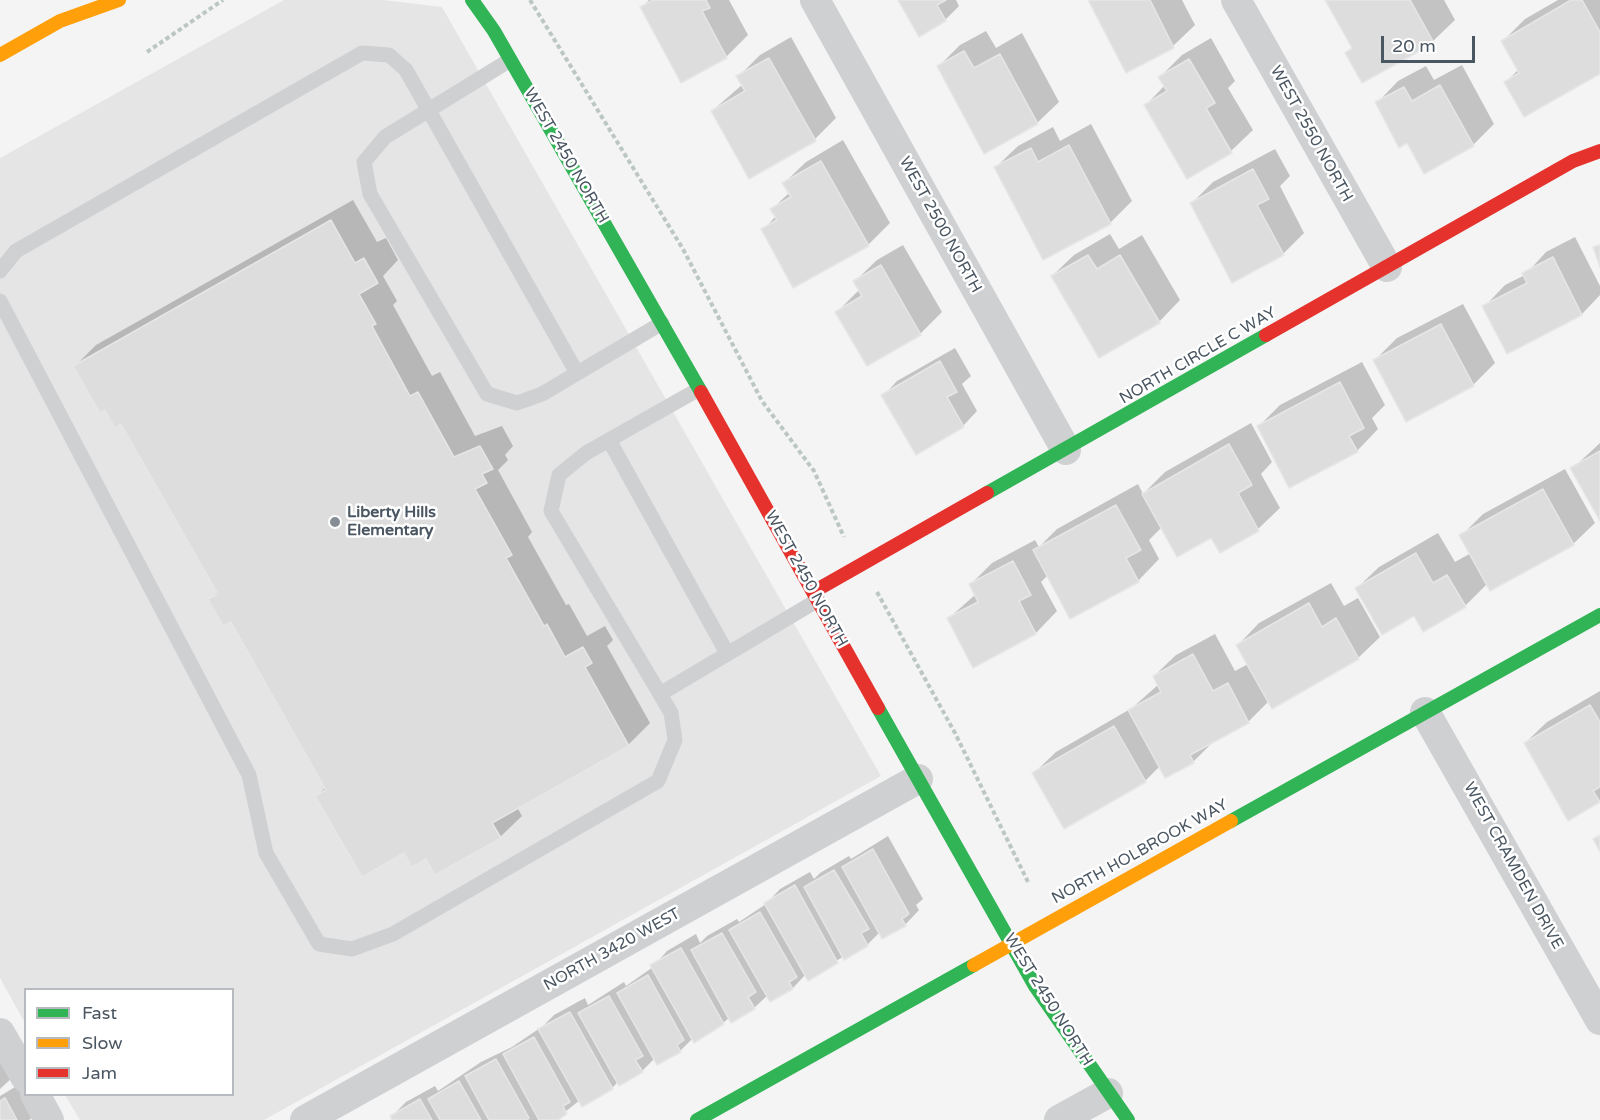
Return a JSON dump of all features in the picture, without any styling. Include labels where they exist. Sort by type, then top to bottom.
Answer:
[{"type":"street","points":[[60,21],[79,0]]},
{"type":"street","points":[[0,55],[60,21],[119,0]]},
{"type":"street","name":"WEST 2450 NORTH","points":[[472,0],[494,32],[662,323],[1035,986],[1128,1120]]},
{"type":"street","name":"WEST 2450 NORTH","points":[[485,0],[494,32]]},
{"type":"street","name":"WEST 2500 NORTH","points":[[815,0],[1066,450]]},
{"type":"street","name":"WEST 2550 NORTH","points":[[1236,0],[1387,267]]},
{"type":"street","name":"NORTH CIRCLE C WAY","points":[[816,596],[1066,450],[1573,161],[1600,151]]},
{"type":"street","name":"NORTH HOLBROOK WAY","points":[[697,1120],[1600,615]]},
{"type":"street","name":"WEST CRAMDEN DRIVE","points":[[1425,711],[1600,1020]]},
{"type":"street","name":"NORTH 3420 WEST","points":[[305,1120],[918,779]]},
{"type":"street","points":[[0,1033],[24,1075]]},
{"type":"street","points":[[1059,1120],[1108,1093]]},
{"type":"street","points":[[36,1096],[49,1120]]},
{"type":"lane","points":[[0,271],[16,251],[362,53],[389,55],[406,70],[577,373]]},
{"type":"lane","points":[[510,60],[385,137],[364,162],[370,194],[487,394],[517,403],[542,394],[662,323]]},
{"type":"lane","points":[[0,302],[249,775],[266,853],[320,944],[352,949],[393,934],[658,781],[675,740],[671,713],[551,511],[559,475],[586,453],[699,389]]},
{"type":"lane","points":[[609,440],[727,653]]},
{"type":"lane","points":[[660,694],[816,596]]},
{"type":"path","points":[[147,52],[223,0]]},
{"type":"path","points":[[530,0],[683,249],[762,401],[814,471],[846,539]]},
{"type":"path","points":[[882,601],[955,733],[1028,882]]},
{"type":"shaded area","points":[[284,0],[383,0],[442,7],[881,776],[264,1120],[80,1120],[66,1096],[234,1096],[234,988],[24,988],[24,1021],[0,978],[0,158]]},
{"type":"building","points":[[653,0],[706,0],[710,8],[702,11],[727,58],[681,83],[640,7]]},
{"type":"building","points":[[898,0],[946,0],[937,5],[946,21],[919,37]]},
{"type":"building","points":[[1088,0],[1150,0],[1174,48],[1126,73]]},
{"type":"building","points":[[1325,0],[1410,0],[1434,43],[1362,83],[1345,53],[1352,48]]},
{"type":"building","points":[[1571,0],[1582,0],[1600,32],[1600,74],[1524,117],[1504,82],[1519,73],[1501,41]]},
{"type":"building","points":[[964,51],[974,68],[1000,54],[1038,124],[984,154],[937,66]]},
{"type":"building","points":[[769,58],[816,141],[749,179],[711,111],[745,91],[736,76]]},
{"type":"building","points":[[1189,59],[1215,103],[1206,108],[1232,153],[1187,179],[1144,105],[1167,91],[1158,77]]},
{"type":"building","points":[[1440,85],[1474,146],[1424,174],[1407,143],[1399,148],[1375,102],[1404,87],[1412,101]]},
{"type":"building","points":[[1069,145],[1111,224],[1043,260],[994,167],[1031,148],[1038,162]]},
{"type":"building","points":[[821,161],[869,246],[793,288],[761,229],[777,220],[770,209],[791,197],[782,183]]},
{"type":"building","points":[[1253,169],[1269,199],[1257,205],[1284,255],[1232,283],[1190,203]]},
{"type":"building","name":"Liberty Hills Elementary","points":[[331,220],[355,263],[364,258],[378,283],[359,294],[376,324],[372,326],[410,396],[418,392],[454,457],[480,446],[493,469],[482,474],[487,483],[475,489],[512,555],[506,558],[544,626],[547,624],[565,657],[583,647],[592,663],[585,667],[629,746],[492,823],[501,838],[435,875],[426,859],[412,867],[404,853],[362,877],[315,796],[326,790],[231,622],[223,626],[208,599],[218,594],[121,424],[115,428],[105,410],[100,413],[73,366]]},
{"type":"building","points":[[1600,245],[1600,267],[1593,247]]},
{"type":"building","points":[[1088,255],[1097,269],[1120,255],[1160,323],[1099,358],[1051,276]]},
{"type":"building","points":[[1553,257],[1582,315],[1507,354],[1482,306],[1527,283],[1522,273]]},
{"type":"building","points":[[881,265],[921,335],[867,366],[835,312],[862,296],[853,281]]},
{"type":"building","points":[[1441,324],[1474,386],[1406,422],[1373,360]]},
{"type":"building","points":[[940,361],[957,392],[947,397],[964,427],[916,455],[881,395]]},
{"type":"building","points":[[1340,382],[1364,428],[1349,436],[1358,452],[1289,488],[1257,426]]},
{"type":"building","points":[[1229,444],[1252,485],[1238,493],[1259,531],[1220,553],[1211,538],[1177,557],[1142,494]]},
{"type":"building","points":[[1600,451],[1600,521],[1570,468]]},
{"type":"building","points":[[1543,489],[1574,545],[1490,591],[1459,535]]},
{"type":"building","points":[[1116,505],[1141,550],[1126,558],[1139,582],[1070,619],[1033,550]]},
{"type":"building","points":[[1416,553],[1433,583],[1447,575],[1466,607],[1423,632],[1414,616],[1382,635],[1355,588]]},
{"type":"building","points":[[1013,561],[1031,595],[1019,601],[1036,634],[973,668],[947,618],[978,602],[969,584]]},
{"type":"building","points":[[1309,603],[1322,627],[1336,618],[1359,659],[1272,709],[1236,645]]},
{"type":"building","points":[[1193,654],[1213,691],[1228,683],[1249,723],[1190,755],[1194,763],[1165,778],[1128,710],[1161,692],[1153,676]]},
{"type":"building","points":[[1590,705],[1600,722],[1600,787],[1593,791],[1600,802],[1568,821],[1524,743]]},
{"type":"building","points":[[1114,726],[1146,782],[1064,829],[1032,773]]},
{"type":"building","points":[[1600,835],[1600,852],[1593,839]]},
{"type":"building","points":[[873,849],[909,914],[902,919],[906,926],[882,939],[842,867]]},
{"type":"building","points":[[834,870],[869,929],[861,933],[868,946],[844,960],[804,887]]},
{"type":"building","points":[[795,885],[838,963],[808,981],[764,903]]},
{"type":"building","points":[[760,912],[797,977],[789,982],[793,989],[770,1002],[729,930]]},
{"type":"building","points":[[722,933],[756,992],[748,997],[755,1009],[731,1023],[691,950]]},
{"type":"building","points":[[681,948],[724,1024],[694,1043],[650,965]]},
{"type":"building","points":[[648,975],[684,1040],[677,1045],[681,1052],[657,1065],[617,993]]},
{"type":"building","points":[[609,996],[643,1056],[635,1060],[643,1072],[619,1086],[578,1013]]},
{"type":"building","points":[[570,1012],[613,1089],[582,1107],[538,1029]]},
{"type":"building","points":[[534,1037],[570,1102],[563,1106],[567,1114],[558,1120],[539,1120],[503,1054]]},
{"type":"building","points":[[496,1059],[529,1118],[527,1120],[489,1120],[465,1076]]},
{"type":"building","points":[[459,1081],[481,1120],[440,1120],[428,1099]]},
{"type":"building","points":[[5,1098],[17,1120],[0,1120],[0,1101]]},
{"type":"building","points":[[420,1099],[432,1120],[392,1120],[390,1116]]},
{"type":"traffic: fast","points":[[472,0],[494,31],[701,392]]},
{"type":"traffic: fast","points":[[987,493],[1266,335]]},
{"type":"traffic: fast","points":[[1231,821],[1600,615]]},
{"type":"traffic: fast","points":[[878,708],[1035,986],[1128,1120]]},
{"type":"traffic: fast","points":[[697,1120],[974,965]]},
{"type":"traffic: slow","points":[[0,55],[60,21],[119,0]]},
{"type":"traffic: slow","points":[[974,965],[1231,821]]},
{"type":"traffic: jam","points":[[1266,335],[1573,161],[1600,151]]},
{"type":"traffic: jam","points":[[701,392],[878,708]]},
{"type":"traffic: jam","points":[[813,592],[987,493]]},
{"type":"place","name":"Liberty Hills Elementary","points":[[335,522]]}]
